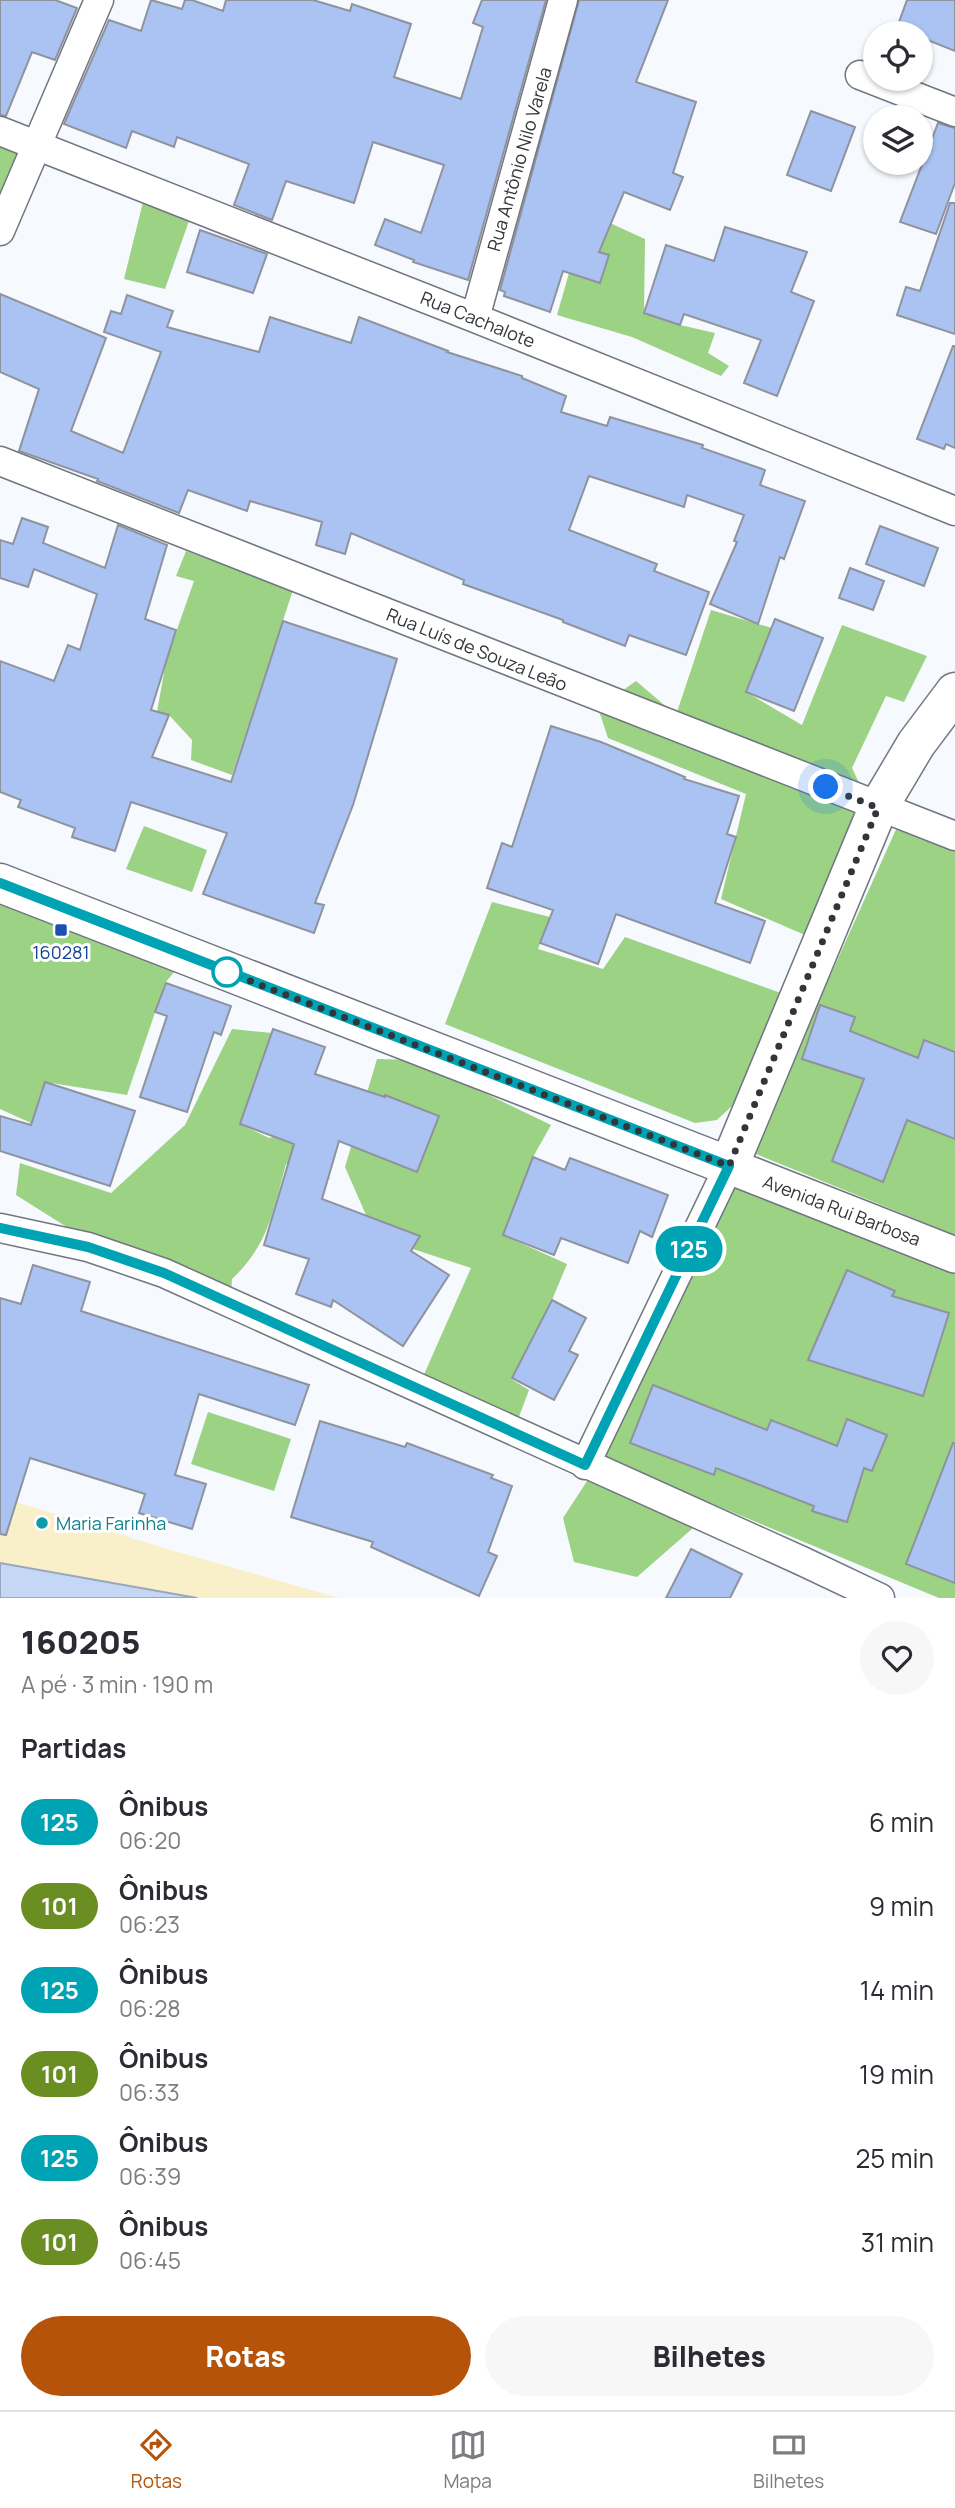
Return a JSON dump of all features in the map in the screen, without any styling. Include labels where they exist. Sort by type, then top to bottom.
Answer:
[{"type":"main road","points":[[0,883],[729,1166],[878,808],[916,744],[955,692]]},
{"type":"street","points":[[0,232],[99,0]]},
{"type":"street","name":"Rua Antônio Nilo Varela","points":[[475,318],[563,0]]},
{"type":"street","points":[[860,75],[955,112]]},
{"type":"street","name":"Rua Cachalote","points":[[0,131],[955,511]]},
{"type":"street","name":"Rua Luís de Souza Leão","points":[[0,461],[955,836]]},
{"type":"street","points":[[585,1465],[729,1166]]},
{"type":"street","name":"Avenida Rui Barbosa","points":[[729,1166],[955,1255]]},
{"type":"street","points":[[0,1228],[88,1247],[164,1273],[880,1598]]},
{"type":"green space","points":[[0,146],[19,154],[0,199]]},
{"type":"green space","points":[[144,198],[190,218],[165,289],[124,279]]},
{"type":"green space","points":[[588,213],[645,239],[644,313],[715,333],[708,353],[729,366],[721,376],[632,337],[557,315],[569,273],[601,282],[609,255],[577,245]]},
{"type":"green space","points":[[186,551],[293,590],[232,775],[191,760],[192,740],[169,715],[157,712],[166,661],[194,581],[176,576]]},
{"type":"green space","points":[[711,610],[772,628],[746,692],[802,725],[842,625],[927,656],[904,702],[886,696],[852,768],[861,787],[846,839],[805,935],[721,899],[746,794],[608,738],[598,708],[636,681],[676,715]]},
{"type":"green space","points":[[898,825],[955,845],[955,1235],[751,1152]]},
{"type":"green space","points":[[144,826],[207,850],[192,892],[126,869]]},
{"type":"green space","points":[[0,895],[180,965],[165,983],[127,1095],[45,1082],[31,1123],[0,1109]]},
{"type":"green space","points":[[492,902],[550,917],[538,949],[603,969],[625,937],[781,993],[734,1104],[717,1120],[695,1123],[445,1024]]},
{"type":"green space","points":[[232,1029],[272,1033],[240,1124],[269,1138],[284,1134],[331,1179],[286,1164],[262,1240],[232,1279],[231,1292],[81,1236],[16,1195],[20,1163],[111,1193],[185,1125]]},
{"type":"green space","points":[[377,1059],[416,1060],[551,1125],[533,1157],[503,1235],[567,1264],[552,1300],[511,1379],[529,1390],[517,1422],[422,1379],[471,1268],[367,1234],[366,1215],[345,1167]]},
{"type":"green space","points":[[735,1176],[955,1268],[955,1598],[939,1598],[600,1457]]},
{"type":"green space","points":[[208,1412],[291,1439],[274,1491],[191,1464]]},
{"type":"green space","points":[[589,1478],[693,1528],[637,1577],[574,1562],[563,1518]]},
{"type":"sand","name":"Maria Farinha","points":[[0,1497],[167,1549],[339,1598],[197,1598],[0,1563]]},
{"type":"water","points":[[0,1563],[197,1598],[0,1598]]},
{"type":"building","points":[[0,0],[55,0],[77,8],[55,60],[32,52],[6,116],[0,115]]},
{"type":"building","points":[[151,0],[182,9],[185,0],[192,0],[223,11],[226,0],[313,0],[350,11],[352,4],[411,24],[394,77],[461,99],[483,27],[473,23],[482,0],[546,0],[468,280],[413,262],[414,260],[375,245],[385,219],[421,233],[444,165],[373,142],[354,203],[286,181],[272,220],[234,205],[249,164],[177,137],[174,147],[132,131],[126,148],[64,124],[109,20],[141,31]]},
{"type":"building","points":[[579,0],[668,0],[636,82],[696,102],[673,173],[683,177],[670,210],[624,192],[599,252],[609,255],[600,283],[563,271],[550,312],[504,296],[505,292],[500,290]]},
{"type":"building","points":[[907,0],[955,0],[955,51],[933,42],[933,21],[899,21]]},
{"type":"building","points":[[811,111],[855,127],[831,191],[787,175]]},
{"type":"building","points":[[938,123],[955,128],[955,183],[936,234],[900,222],[918,175],[933,175],[933,136]]},
{"type":"building","points":[[950,203],[955,203],[955,334],[897,315],[906,287],[920,291]]},
{"type":"building","points":[[725,227],[807,252],[791,292],[814,301],[777,396],[744,383],[761,340],[684,314],[680,325],[644,313],[666,245],[714,261]]},
{"type":"building","points":[[200,230],[267,254],[253,293],[187,272]]},
{"type":"building","points":[[0,294],[106,338],[71,431],[123,453],[161,352],[104,332],[111,311],[121,314],[127,295],[173,311],[167,327],[259,352],[270,317],[351,343],[359,317],[447,352],[522,376],[566,396],[561,412],[607,426],[610,417],[703,445],[702,448],[765,470],[760,485],[805,501],[784,559],[780,557],[758,624],[710,604],[737,542],[734,541],[744,515],[687,495],[684,507],[589,476],[569,530],[657,564],[654,571],[709,592],[686,655],[629,635],[625,646],[563,620],[463,584],[464,580],[351,533],[345,554],[316,545],[322,522],[250,501],[247,511],[188,490],[179,513],[97,481],[98,479],[19,451],[39,389],[0,372]]},
{"type":"building","points":[[953,346],[955,448],[946,444],[944,449],[917,439]]},
{"type":"building","points":[[22,518],[48,527],[43,543],[105,568],[118,525],[167,545],[145,619],[176,630],[151,710],[169,715],[152,757],[231,782],[283,621],[397,659],[353,805],[315,903],[324,905],[314,933],[203,894],[227,833],[131,802],[115,851],[72,837],[75,828],[18,807],[21,800],[0,792],[0,661],[54,681],[68,645],[80,650],[97,594],[34,569],[28,587],[0,578],[0,540],[13,544]]},
{"type":"building","points":[[880,526],[938,548],[924,586],[866,564]]},
{"type":"building","points":[[850,568],[884,581],[873,610],[839,598]]},
{"type":"building","points":[[775,619],[823,638],[794,711],[746,692]]},
{"type":"building","points":[[551,726],[601,742],[685,777],[684,779],[739,796],[727,834],[736,837],[715,903],[765,921],[750,963],[616,914],[598,964],[540,943],[553,910],[487,888],[502,843],[512,847]]},
{"type":"building","points":[[166,983],[231,1006],[221,1035],[214,1032],[187,1112],[140,1097],[167,1016],[155,1012]]},
{"type":"building","points":[[820,1005],[855,1017],[850,1031],[918,1058],[924,1040],[955,1052],[955,1139],[907,1120],[883,1182],[832,1161],[864,1079],[802,1059]]},
{"type":"building","points":[[273,1029],[325,1047],[315,1074],[385,1095],[439,1116],[417,1172],[339,1141],[322,1199],[420,1236],[411,1251],[449,1275],[403,1346],[333,1300],[331,1307],[296,1294],[309,1259],[264,1245],[294,1144],[240,1124]]},
{"type":"building","points":[[45,1082],[135,1111],[110,1186],[0,1151],[0,1116],[31,1125]]},
{"type":"building","points":[[533,1157],[565,1170],[570,1158],[668,1195],[652,1237],[640,1231],[628,1263],[561,1238],[554,1255],[503,1235]]},
{"type":"building","points":[[33,1265],[90,1282],[81,1311],[309,1385],[295,1425],[199,1394],[175,1475],[206,1484],[192,1529],[139,1513],[145,1494],[30,1458],[6,1535],[0,1534],[0,1298],[21,1304]]},
{"type":"building","points":[[847,1270],[895,1291],[892,1296],[949,1313],[923,1396],[808,1360]]},
{"type":"building","points":[[552,1300],[586,1318],[569,1351],[578,1355],[554,1400],[512,1378]]},
{"type":"building","points":[[653,1385],[767,1430],[771,1420],[837,1446],[847,1419],[887,1435],[872,1471],[864,1468],[847,1522],[812,1511],[814,1506],[716,1468],[714,1475],[630,1443]]},
{"type":"building","points":[[320,1421],[405,1447],[407,1443],[493,1475],[491,1478],[512,1486],[488,1552],[497,1556],[479,1596],[371,1547],[373,1542],[291,1517]]},
{"type":"building","points":[[955,1443],[955,1583],[906,1564]]},
{"type":"building","points":[[691,1549],[742,1574],[730,1598],[666,1598]]},
{"type":"bus line","name":"125","points":[[0,883],[729,1166],[585,1465],[164,1273],[88,1247],[0,1228]]},
{"type":"place","name":"160281","points":[[61,930]]},
{"type":"place","name":"Maria Farinha","points":[[42,1523]]},
{"type":"route","points":[[227,972],[729,1166],[878,808],[826,787]]}]
